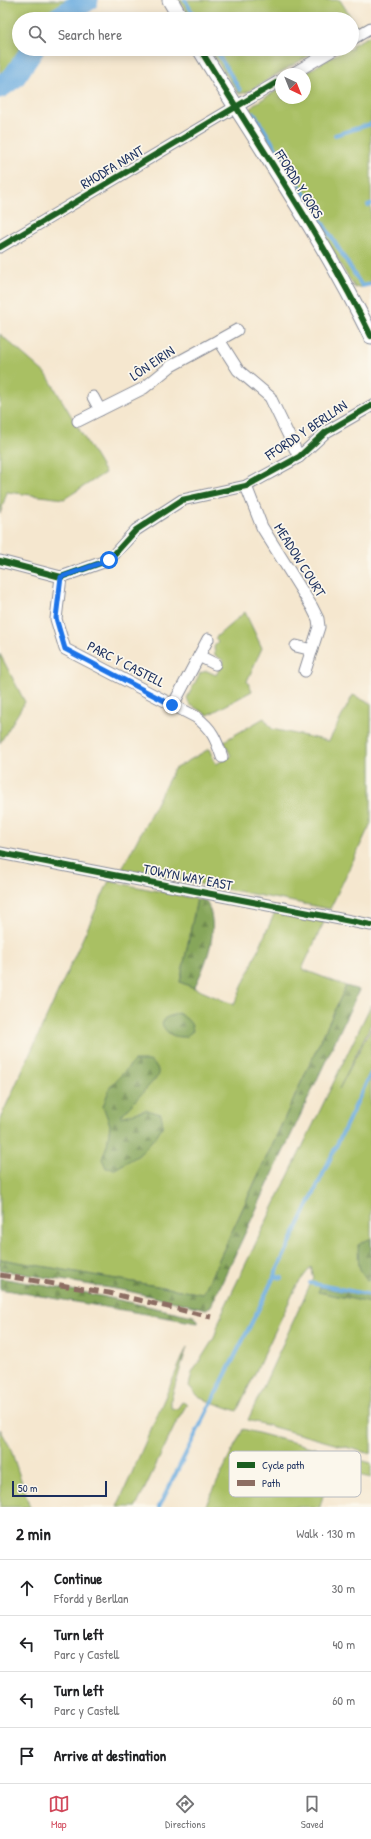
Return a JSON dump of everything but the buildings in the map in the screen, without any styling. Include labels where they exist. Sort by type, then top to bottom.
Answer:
[{"type":"street","points":[[170,0],[177,12]]},
{"type":"street","points":[[359,35],[371,28]]},
{"type":"street","name":"FFORDD Y GORS","points":[[204,56],[317,235],[351,296],[371,336]]},
{"type":"street","points":[[302,68],[323,56]]},
{"type":"street","name":"RHODFA NANT","points":[[0,247],[275,84]]},
{"type":"street","name":"LÔN EIRIN","points":[[78,421],[144,388],[171,366],[237,330]]},
{"type":"street","points":[[219,340],[238,370],[270,397],[299,457]]},
{"type":"street","points":[[93,397],[100,410]]},
{"type":"street","name":"FFORDD Y BERLLAN","points":[[61,577],[109,560],[136,530],[182,500],[246,486],[299,457],[326,432],[371,406]]},
{"type":"street","name":"MEADOW COURT","points":[[246,486],[262,527],[318,619],[319,627],[306,671]]},
{"type":"street","points":[[0,561],[61,577]]},
{"type":"street","name":"PARC Y CASTELL","points":[[61,577],[56,618],[65,649],[196,717],[208,726],[217,742],[222,757]]},
{"type":"street","points":[[172,705],[208,638]]},
{"type":"street","points":[[296,646],[312,650]]},
{"type":"street","points":[[199,656],[215,664]]},
{"type":"street","name":"TOWYN WAY EAST","points":[[0,853],[371,925]]},
{"type":"green space","points":[[0,0],[79,0],[61,12],[12,12],[12,56],[24,56],[11,73],[0,81]]},
{"type":"green space","points":[[179,0],[340,0],[348,12],[187,12]]},
{"type":"green space","points":[[371,35],[371,285],[355,288],[251,117],[249,110],[256,103],[275,92],[275,104],[311,104],[311,70],[334,56],[359,56],[359,41]]},
{"type":"green space","points":[[214,56],[308,56],[288,68],[275,68],[275,76],[247,92],[239,94]]},
{"type":"green space","points":[[0,334],[47,375],[105,473],[64,499],[7,492],[0,514]]},
{"type":"green space","points":[[245,612],[262,648],[247,681],[252,691],[208,715],[189,704],[187,698],[200,673],[207,671],[216,675],[224,661],[215,655],[214,647],[218,641],[215,638]]},
{"type":"green space","points":[[0,654],[25,702],[0,743]]},
{"type":"green space","points":[[353,695],[371,704],[371,823],[330,909],[122,869],[174,769],[209,749],[216,764],[231,756],[224,741],[264,718],[272,729],[329,741]]},
{"type":"green space","points":[[109,881],[197,899],[180,982],[234,1005],[275,912],[324,922],[302,969],[346,986],[203,1294],[0,1259],[0,1119]]},
{"type":"green space","points":[[197,899],[206,901],[210,911],[212,933],[207,956],[194,988],[180,982]]},
{"type":"green space","points":[[346,986],[359,990],[211,1306],[206,1309],[128,1291],[0,1270],[0,1259],[203,1294]]},
{"type":"green space","points":[[371,1005],[371,1024],[339,1089],[371,1028],[371,1454],[248,1420],[314,1278],[311,1267],[297,1285],[237,1411],[200,1398],[189,1386],[192,1373],[214,1338],[222,1313]]},
{"type":"green space","points":[[178,1013],[188,1020],[193,1031],[185,1037],[171,1035],[166,1031],[162,1024],[165,1018]]},
{"type":"green space","points":[[134,1061],[150,1061],[157,1067],[159,1075],[120,1117],[146,1110],[161,1114],[163,1125],[157,1135],[139,1155],[115,1169],[106,1168],[102,1159],[107,1145],[110,1125],[103,1106],[110,1087]]},
{"type":"green space","points":[[371,1239],[371,1280],[367,1280],[361,1272],[358,1260],[358,1245]]},
{"type":"green space","points":[[0,1278],[82,1292],[193,1316],[198,1320],[198,1323],[0,1289]]},
{"type":"green space","points":[[320,1287],[371,1296],[371,1303],[318,1292]]},
{"type":"green space","points":[[187,1347],[171,1399],[171,1408],[177,1409],[182,1402],[187,1404],[177,1421],[136,1507],[117,1507]]},
{"type":"green space","points":[[0,1429],[10,1447],[30,1507],[0,1507]]},
{"type":"green space","points":[[243,1429],[326,1451],[232,1451]]},
{"type":"green space","points":[[229,1458],[229,1497],[323,1497],[320,1507],[205,1507]]},
{"type":"green space","points":[[361,1460],[371,1463],[371,1478],[361,1476]]},
{"type":"waterway","points":[[68,12],[87,0]]},
{"type":"waterway","points":[[185,0],[192,12]]},
{"type":"waterway","points":[[0,87],[14,77],[28,56]]},
{"type":"waterway","points":[[219,56],[240,90]]},
{"type":"waterway","points":[[254,113],[362,286],[371,284]]},
{"type":"waterway","points":[[335,135],[371,124]]},
{"type":"waterway","points":[[159,1507],[260,1306],[371,1073]]},
{"type":"waterway","points":[[274,1276],[282,1278]]},
{"type":"waterway","points":[[310,1283],[371,1295]]},
{"type":"marked path","points":[[0,1275],[109,1293],[211,1317]]},
{"type":"cycle path","points":[[204,56],[311,226],[371,336]]},
{"type":"cycle path","points":[[0,247],[275,84]]},
{"type":"cycle path","points":[[0,561],[61,577],[109,560],[136,530],[182,500],[246,486],[299,457],[326,432],[371,406]]},
{"type":"cycle path","points":[[0,853],[371,925]]},
{"type":"route","points":[[109,560],[61,577],[56,618],[65,649],[172,705]]}]
